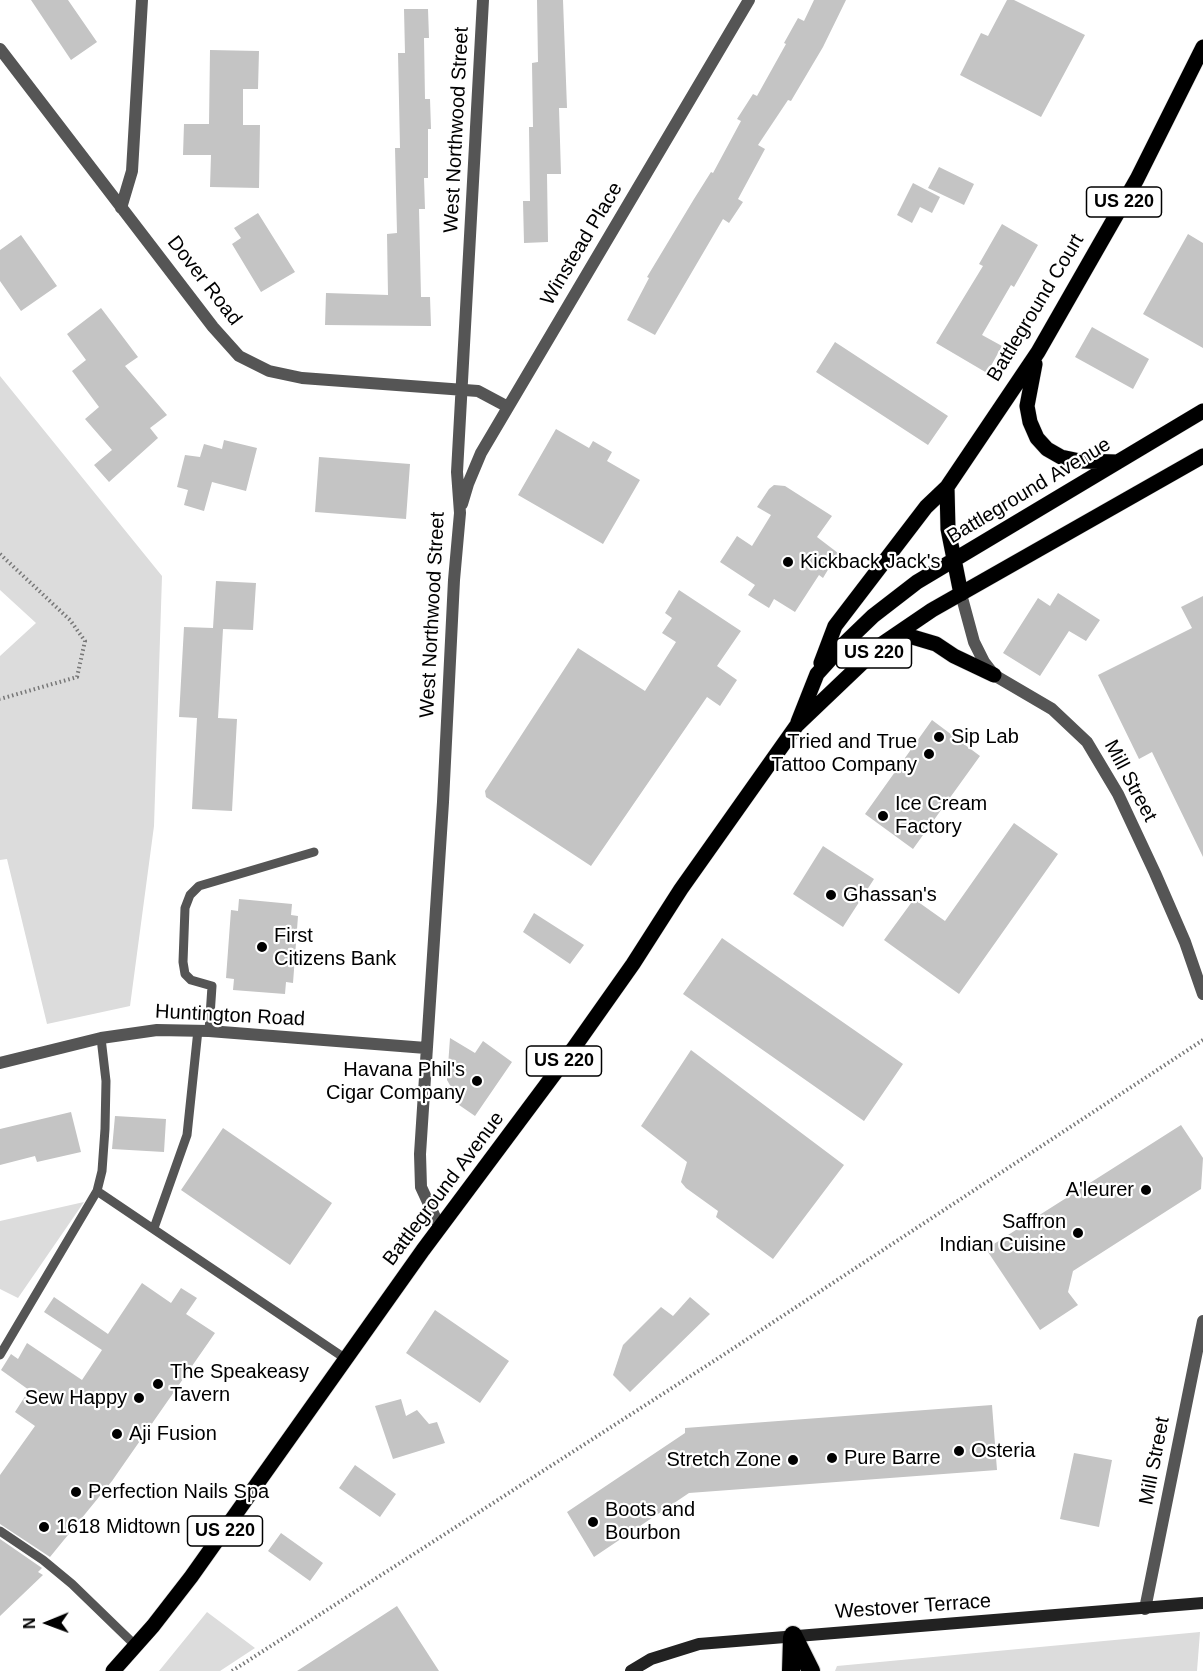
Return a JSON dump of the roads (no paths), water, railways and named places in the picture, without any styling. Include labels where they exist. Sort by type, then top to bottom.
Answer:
[{"type":"highway","points":[[791,1671],[793,1635]]},
{"type":"highway","points":[[793,1635],[811,1671]]},
{"type":"main road","name":"Battleground Court","points":[[947,487],[1038,352],[1137,179],[1203,47]]},
{"type":"main road","points":[[1038,352],[1028,389],[1027,406],[1029,422],[1037,438],[1047,449],[1061,457],[1080,461],[1117,462]]},
{"type":"main road","name":"Battleground Avenue","points":[[797,725],[817,674],[873,616],[917,582],[1203,411]]},
{"type":"main road","name":"Battleground Avenue","points":[[113,1671],[191,1577],[440,1228],[607,1001],[681,889],[797,725],[882,645],[932,610],[1203,456]]},
{"type":"main road","points":[[947,487],[948,529],[962,594]]},
{"type":"main road","name":"US 220","points":[[817,674],[836,626],[926,507],[947,487]]},
{"type":"main road","points":[[899,633],[936,644],[954,656],[994,675]]},
{"type":"main road","name":"Westover Terrace","points":[[631,1671],[651,1659],[699,1644],[1202,1603]]},
{"type":"street","points":[[121,208],[132,171],[142,0]]},
{"type":"street","name":"West Northwood Street","points":[[440,1228],[421,1187],[420,1154],[460,513],[456,472],[463,389],[483,0]]},
{"type":"street","name":"Winstead Place","points":[[460,513],[468,484],[481,453],[749,0]]},
{"type":"street","name":"Dover Road","points":[[0,49],[213,327],[239,356],[269,371],[302,378],[478,391],[508,407]]},
{"type":"street","name":"Mill Street","points":[[962,594],[975,642],[984,662],[994,675],[1052,709],[1087,742],[1118,794],[1155,873],[1185,942],[1203,994]]},
{"type":"street","name":"Huntington Road","points":[[0,1062],[101,1038],[157,1030],[203,1030],[426,1048]]},
{"type":"street","name":"Mill Street","points":[[1145,1609],[1203,1321]]},
{"type":"lane","points":[[154,1228],[187,1135],[212,986],[191,980],[185,974],[183,962],[185,908],[190,895],[199,886],[314,852]]},
{"type":"lane","points":[[0,1354],[97,1191],[102,1171],[105,1130],[106,1081],[101,1038]]},
{"type":"lane","points":[[97,1191],[320,1344],[346,1359]]},
{"type":"lane","points":[[0,1531],[43,1560],[72,1584],[136,1646]]},
{"type":"place","name":"Kickback Jack's","points":[[788,562]]},
{"type":"place","name":"Sip Lab","points":[[939,737]]},
{"type":"place","name":"Tried and True Tattoo Company","points":[[929,754]]},
{"type":"place","name":"Ice Cream Factory","points":[[883,816]]},
{"type":"place","name":"Ghassan's","points":[[831,895]]},
{"type":"place","name":"First Citizens Bank","points":[[262,947]]},
{"type":"place","name":"Havana Phil's Cigar Company","points":[[477,1081]]},
{"type":"place","name":"A'leurer","points":[[1146,1190]]},
{"type":"place","name":"Saffron Indian Cuisine","points":[[1078,1233]]},
{"type":"place","name":"The Speakeasy Tavern","points":[[158,1384]]},
{"type":"place","name":"Sew Happy","points":[[139,1398]]},
{"type":"place","name":"Aji Fusion","points":[[117,1434]]},
{"type":"place","name":"Osteria","points":[[959,1451]]},
{"type":"place","name":"Pure Barre","points":[[832,1458]]},
{"type":"place","name":"Stretch Zone","points":[[793,1460]]},
{"type":"place","name":"Perfection Nails Spa","points":[[76,1492]]},
{"type":"place","name":"Boots and Bourbon","points":[[593,1522]]},
{"type":"place","name":"1618 Midtown","points":[[44,1527]]}]
